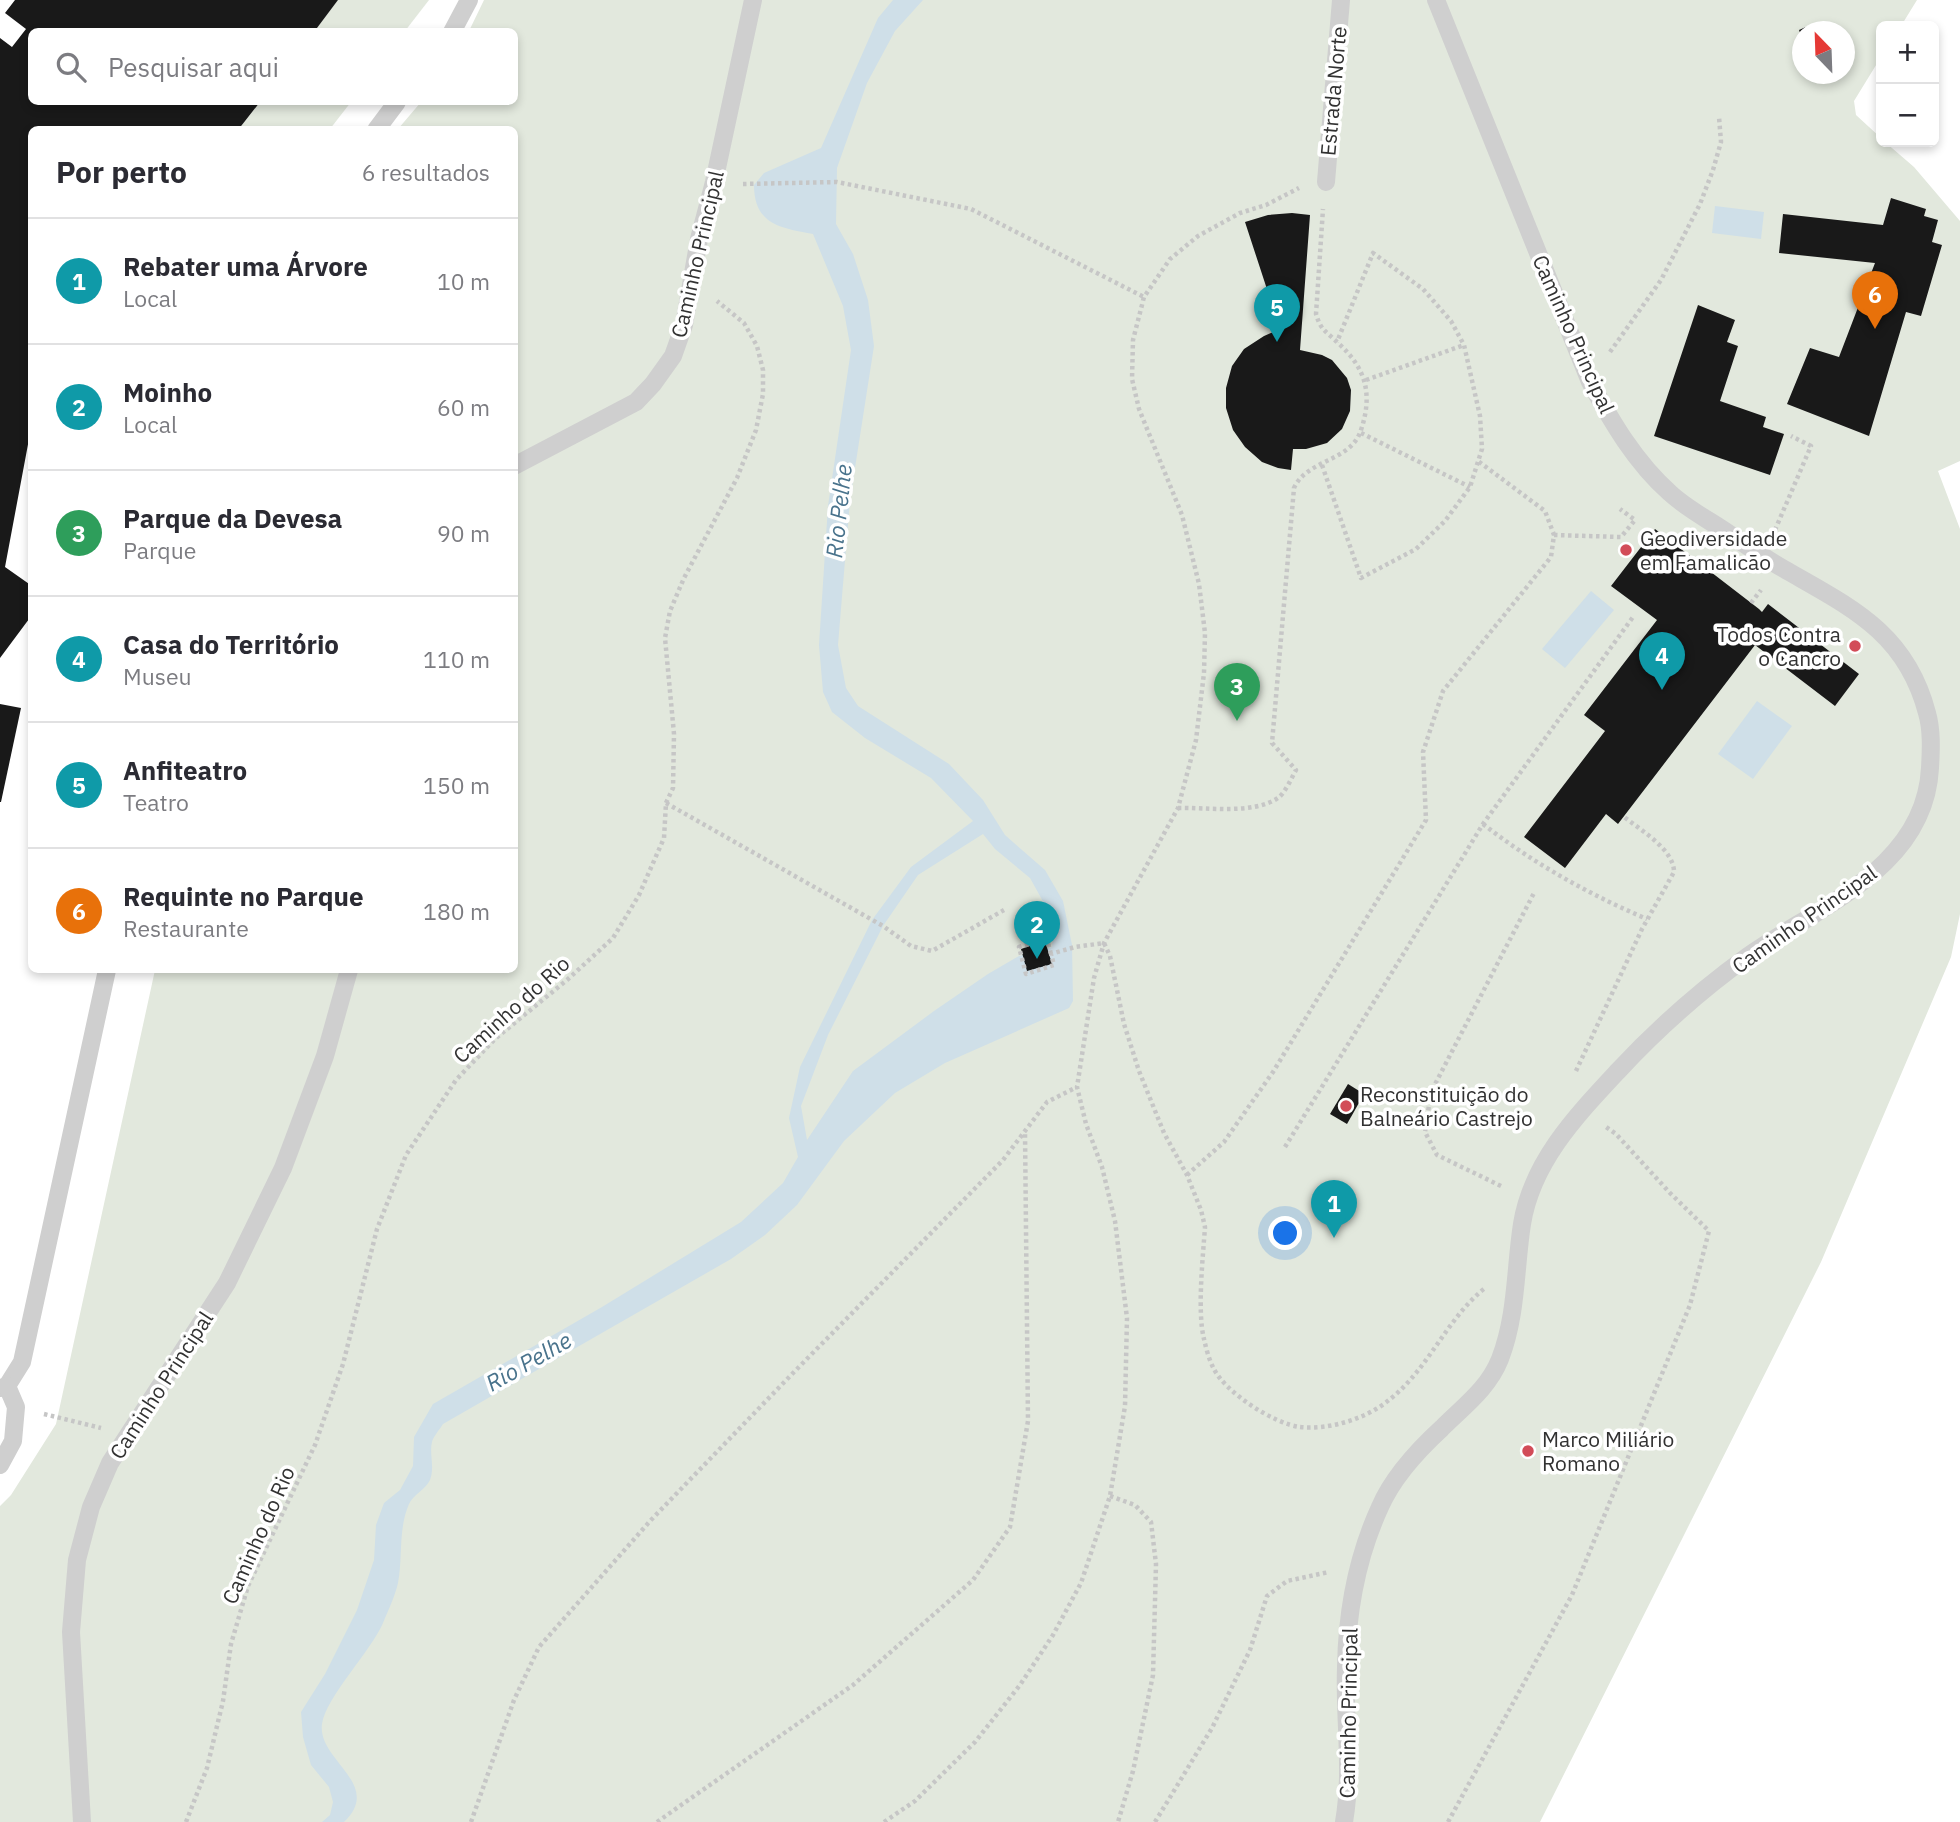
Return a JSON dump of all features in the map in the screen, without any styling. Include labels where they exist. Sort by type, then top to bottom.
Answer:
[{"type":"lane","points":[[454,28],[469,0]]},
{"type":"lane","name":"Caminho Principal","points":[[518,464],[636,402],[673,356],[684,325],[699,239],[753,0]]},
{"type":"lane","name":"Estrada Norte","points":[[1326,182],[1341,0]]},
{"type":"lane","name":"Caminho Principal","points":[[1344,1822],[1349,1748],[1346,1670],[1349,1614],[1359,1566],[1381,1503],[1409,1462],[1479,1395],[1498,1364],[1510,1328],[1518,1275],[1521,1228],[1527,1199],[1541,1167],[1562,1135],[1621,1068],[1682,1008],[1746,957],[1858,886],[1891,857],[1919,819],[1929,784],[1931,749],[1928,715],[1916,682],[1894,645],[1874,624],[1845,603],[1763,556],[1671,494],[1619,434],[1590,382],[1436,0]]},
{"type":"lane","points":[[379,126],[395,105]]},
{"type":"lane","points":[[0,1465],[13,1441],[16,1407],[4,1387],[22,1362],[106,973]]},
{"type":"lane","name":"Caminho Principal","points":[[82,1822],[71,1632],[78,1560],[91,1507],[110,1463],[227,1283],[283,1168],[325,1056],[348,973]]},
{"type":"path","points":[[1590,382],[1661,280],[1700,204],[1721,142],[1719,117]]},
{"type":"path","points":[[754,185],[837,182],[971,209],[1144,298]]},
{"type":"path","points":[[884,1822],[915,1801],[975,1742],[1020,1685],[1053,1635],[1081,1583],[1110,1496],[1125,1406],[1127,1318],[1115,1221],[1077,1087],[1094,978],[1104,943],[1178,808],[1196,740],[1204,673],[1205,633],[1199,584],[1182,515],[1139,409],[1132,380],[1133,340],[1144,298],[1170,260],[1198,236],[1240,213],[1266,205],[1293,189],[1326,182],[1316,314],[1320,328],[1356,360],[1366,380],[1367,403],[1361,433],[1348,449],[1299,478],[1294,488],[1272,743],[1296,770],[1280,797],[1264,804],[1226,809],[1178,808]]},
{"type":"path","points":[[1322,465],[1362,578],[1416,550],[1445,521],[1470,487],[1482,449],[1480,416],[1464,345],[1451,321],[1423,289],[1373,253],[1337,342]]},
{"type":"path","name":"Caminho do Rio","points":[[186,1822],[207,1768],[223,1701],[231,1644],[248,1586],[315,1445],[343,1364],[377,1229],[406,1155],[456,1080],[495,1039],[613,938],[639,895],[664,838],[666,803],[673,789],[674,734],[665,638],[670,611],[684,578],[737,478],[756,430],[763,394],[764,370],[757,346],[744,323],[710,297],[691,289]]},
{"type":"path","points":[[1366,380],[1464,345]]},
{"type":"path","points":[[1361,433],[1470,487]]},
{"type":"path","points":[[1763,556],[1811,446],[1791,436]]},
{"type":"path","points":[[1187,1175],[1224,1142],[1273,1072],[1426,820],[1423,752],[1443,691],[1551,557],[1554,535],[1545,511],[1478,461]]},
{"type":"path","points":[[1554,535],[1620,537],[1635,520],[1620,509]]},
{"type":"path","points":[[1285,1147],[1482,824],[1633,617]]},
{"type":"path","points":[[666,803],[883,926],[911,946],[932,951],[1004,910]]},
{"type":"path","points":[[1574,1076],[1647,919],[1674,872],[1674,862],[1667,853],[1623,816]]},
{"type":"path","points":[[1482,824],[1515,849],[1596,897],[1647,919]]},
{"type":"path","points":[[1527,1199],[1437,1155],[1425,1132],[1431,1092],[1535,891]]},
{"type":"path","points":[[1047,939],[1051,954],[1054,965],[1026,974],[1019,947],[1047,939]]},
{"type":"path","points":[[1104,943],[1110,956],[1124,1024],[1139,1071],[1164,1133],[1187,1175],[1201,1210],[1205,1227],[1203,1336],[1214,1370],[1238,1397],[1267,1415],[1298,1427],[1338,1424],[1362,1416],[1388,1402],[1410,1382],[1452,1321],[1484,1289]]},
{"type":"path","points":[[1051,954],[1104,943]]},
{"type":"path","points":[[471,1822],[514,1700],[539,1647],[651,1520],[1003,1160],[1047,1102],[1077,1087]]},
{"type":"path","points":[[1448,1822],[1572,1595],[1690,1305],[1709,1231],[1616,1134],[1583,1111]]},
{"type":"path","points":[[657,1822],[853,1685],[973,1580],[1010,1527],[1028,1421],[1025,1131]]},
{"type":"path","points":[[16,1407],[84,1424]]},
{"type":"path","points":[[1110,1496],[1135,1505],[1151,1522],[1156,1564],[1153,1675],[1133,1771],[1118,1822]]},
{"type":"path","points":[[1155,1822],[1212,1728],[1250,1650],[1267,1596],[1287,1581],[1359,1566]]},
{"type":"shaded area","points":[[338,0],[429,0],[407,28],[317,28]]},
{"type":"shaded area","points":[[484,0],[1917,0],[1904,21],[1876,21],[1876,65],[1854,101],[1856,115],[1876,133],[1876,147],[1891,147],[1914,167],[1960,221],[1960,461],[1938,471],[1960,529],[1960,914],[1951,957],[1821,1262],[1540,1822],[0,1822],[0,1506],[11,1495],[56,1424],[154,973],[518,973],[518,126],[401,126],[418,105],[518,105],[518,28],[470,28]]},
{"type":"shaded area","points":[[258,105],[349,105],[332,126],[241,126]]},
{"type":"water","name":"Rio Pelhe","points":[[893,0],[923,0],[895,31],[867,83],[837,168],[836,224],[853,254],[868,300],[874,346],[850,500],[838,645],[846,688],[858,706],[949,764],[983,800],[1005,835],[1045,870],[1063,901],[1072,945],[1073,1001],[1069,1008],[945,1063],[895,1093],[844,1141],[797,1205],[765,1235],[731,1259],[443,1424],[432,1442],[430,1480],[411,1501],[406,1514],[398,1583],[383,1623],[325,1713],[323,1737],[353,1784],[357,1796],[354,1808],[344,1822],[322,1822],[330,1815],[333,1802],[329,1787],[311,1765],[303,1737],[301,1712],[325,1674],[357,1610],[374,1560],[376,1525],[384,1503],[400,1490],[413,1466],[414,1437],[433,1404],[602,1307],[741,1222],[783,1183],[798,1157],[789,1118],[800,1067],[872,920],[911,867],[973,821],[931,778],[865,738],[832,712],[823,692],[819,645],[828,506],[851,350],[843,306],[813,234],[771,222],[764,216],[755,198],[754,185],[764,173],[821,148],[878,18]],"holes":[[[983,834],[995,849],[1030,878],[1045,905],[1053,937],[1052,947],[1019,956],[988,974],[853,1071],[807,1140],[801,1106],[828,1035],[883,926],[918,875]]]},
{"type":"water","points":[[1715,206],[1764,212],[1761,239],[1712,233]]},
{"type":"water","points":[[1591,591],[1614,610],[1565,668],[1542,649]]},
{"type":"water","points":[[1757,701],[1792,726],[1753,779],[1718,754]]},
{"type":"building","points":[[15,0],[338,0],[317,28],[28,28],[28,105],[258,105],[241,126],[28,126],[28,444],[5,567],[28,583],[28,620],[0,658],[0,38],[12,47],[26,29],[5,13]]},
{"type":"building","points":[[1891,198],[1926,209],[1924,216],[1938,220],[1932,242],[1942,245],[1921,316],[1906,312],[1869,436],[1787,404],[1810,348],[1839,357],[1875,263],[1779,253],[1783,214],[1883,225]]},
{"type":"building","points":[[1268,215],[1310,215],[1300,350],[1332,360],[1347,378],[1351,390],[1350,411],[1342,429],[1327,443],[1306,449],[1293,449],[1291,470],[1262,462],[1245,447],[1233,430],[1226,408],[1226,388],[1232,366],[1244,349],[1280,329],[1245,222]]},
{"type":"building","points":[[1698,305],[1735,320],[1727,342],[1738,346],[1720,401],[1766,417],[1763,427],[1784,434],[1770,475],[1654,436]]},
{"type":"building","points":[[1655,529],[1762,612],[1768,604],[1859,674],[1835,706],[1755,645],[1618,824],[1606,814],[1565,868],[1524,837],[1605,731],[1584,715],[1657,620],[1611,586]]},
{"type":"building","points":[[0,704],[21,708],[1,802],[0,802]]},
{"type":"building","points":[[1045,941],[1052,964],[1027,971],[1021,949]]},
{"type":"building","name":"Reconstituição do Balneário Castrejo","points":[[1348,1084],[1364,1094],[1347,1124],[1330,1114]]},
{"type":"place","name":"Requinte no Parque","points":[[1875,329]]},
{"type":"place","name":"Anfiteatro","points":[[1277,342]]},
{"type":"place","name":"Geodiversidade em Famalicão","points":[[1626,550]]},
{"type":"place","name":"Todos Contra o Cancro","points":[[1855,646]]},
{"type":"place","name":"Casa do Território","points":[[1662,690]]},
{"type":"place","name":"Parque da Devesa","points":[[1237,721]]},
{"type":"place","name":"Moinho","points":[[1037,959]]},
{"type":"place","name":"Reconstituição do Balneário Castrejo","points":[[1346,1106]]},
{"type":"place","name":"Rebater uma Árvore","points":[[1334,1238]]},
{"type":"place","name":"Marco Miliário Romano","points":[[1528,1451]]}]
